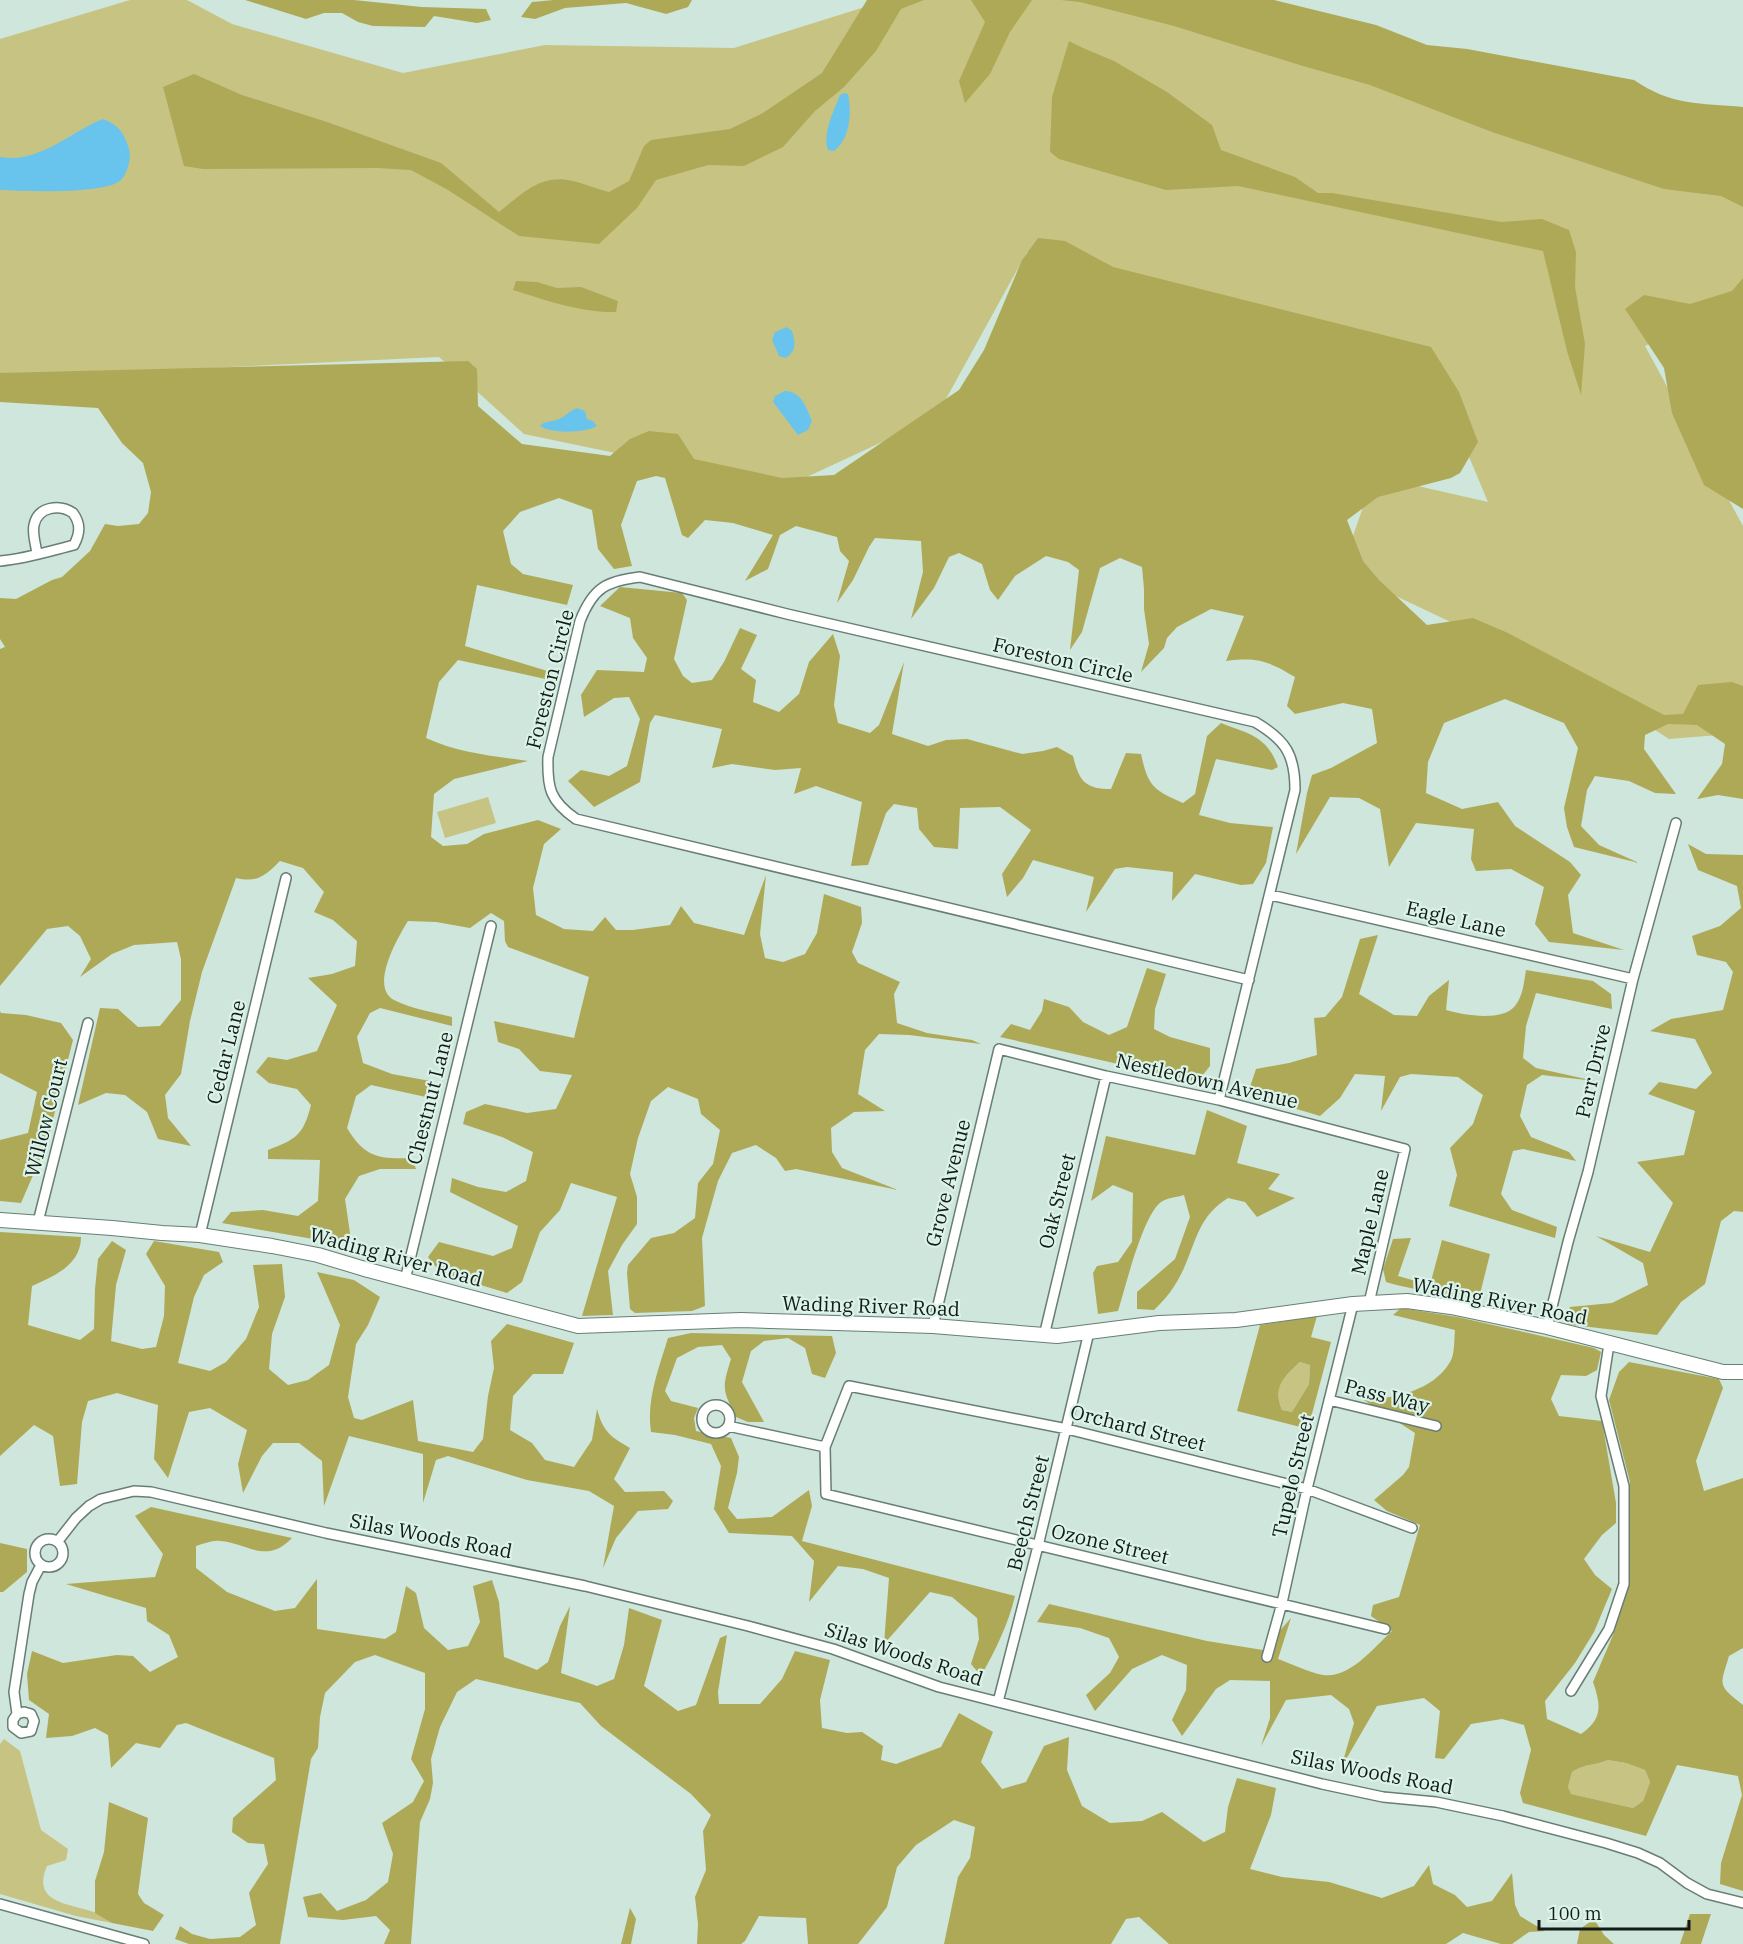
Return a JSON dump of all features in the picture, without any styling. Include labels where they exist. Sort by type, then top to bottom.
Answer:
[{"type":"main road","name":"Wading River Road","points":[[0,1220],[200,1235],[318,1255],[578,1326],[741,1320],[933,1326],[1044,1336],[1159,1323],[1236,1320],[1353,1304],[1407,1301],[1547,1327],[1723,1372],[1743,1372]]},
{"type":"street","points":[[0,561],[19,559],[74,544],[79,526],[74,513],[63,508],[50,508],[35,522],[37,554]]},
{"type":"street","name":"Foreston Circle","points":[[1219,1101],[1271,895],[1295,790],[1295,774],[1291,757],[1284,744],[1274,733],[1255,722],[798,617],[640,577],[620,579],[605,586],[588,601],[580,621],[548,757],[547,778],[551,794],[561,809],[576,819],[1249,980]]},
{"type":"street","name":"Parr Drive","points":[[1547,1327],[1588,1172],[1633,979],[1676,822]]},
{"type":"street","name":"Cedar Lane","points":[[200,1235],[286,878]]},
{"type":"street","name":"Eagle Lane","points":[[1271,895],[1633,979]]},
{"type":"street","name":"Chestnut Lane","points":[[405,1280],[491,926]]},
{"type":"street","name":"Willow Court","points":[[38,1222],[88,1023]]},
{"type":"street","name":"Nestledown Avenue","points":[[999,1049],[1219,1101],[1405,1149]]},
{"type":"street","name":"Grove Avenue","points":[[933,1326],[999,1049]]},
{"type":"street","name":"Oak Street","points":[[1044,1336],[1106,1076]]},
{"type":"street","name":"Maple Lane","points":[[1369,1303],[1405,1149]]},
{"type":"street","name":"Tupelo Street","points":[[1267,1657],[1353,1304]]},
{"type":"street","name":"Beech Street","points":[[998,1702],[1089,1332]]},
{"type":"street","points":[[1571,1691],[1609,1629],[1624,1584],[1624,1486],[1601,1396],[1609,1344]]},
{"type":"street","name":"Orchard Street","points":[[825,1447],[849,1386],[1067,1428],[1307,1489],[1412,1528]]},
{"type":"street","name":"Pass Way","points":[[1329,1400],[1436,1426]]},
{"type":"street","points":[[728,1426],[825,1447]]},
{"type":"street","name":"Ozone Street","points":[[825,1447],[826,1494],[1385,1629]]},
{"type":"street","name":"Silas Woods Road","points":[[41,1565],[52,1567],[60,1562],[63,1549],[58,1541],[75,1518],[89,1506],[101,1499],[134,1491],[151,1492],[326,1533],[585,1586],[833,1649],[939,1687],[1323,1784],[1383,1797],[1436,1802],[1480,1811],[1606,1843],[1660,1863],[1687,1883],[1707,1894],[1743,1904]]},
{"type":"street","points":[[17,1714],[14,1692],[32,1582],[41,1565],[34,1554],[36,1545],[49,1538],[58,1541]]},
{"type":"street","points":[[0,1904],[144,1944]]},
{"type":"shaded area","points":[[130,0],[187,0],[232,24],[403,73],[545,45],[734,48],[887,0],[1090,0],[1743,184],[1743,294],[1645,346],[1743,526],[1743,733],[1669,739],[1590,688],[1341,570],[1374,476],[1488,502],[1430,364],[1027,252],[936,417],[783,488],[524,434],[439,357],[0,378],[0,39]]},
{"type":"shaded area","points":[[245,0],[354,0],[422,7],[486,9],[491,20],[477,23],[434,16],[425,27],[373,26],[358,22],[342,13],[324,13],[306,19]]},
{"type":"shaded area","points":[[692,0],[688,7],[666,14],[626,3],[565,8],[535,19],[521,17],[532,2]]},
{"type":"shaded area","points":[[867,0],[924,0],[901,9],[876,51],[844,87],[815,111],[783,147],[744,166],[708,165],[656,180],[637,208],[599,244],[519,236],[448,190],[411,170],[377,168],[203,169],[184,166],[163,87],[194,74],[242,95],[327,122],[441,163],[499,212],[524,192],[551,180],[573,181],[609,192],[629,181],[644,146],[651,140],[730,129],[763,113],[822,73]]},
{"type":"shaded area","points":[[971,0],[1032,0],[1010,32],[990,74],[965,103],[959,81],[985,22]]},
{"type":"shaded area","points":[[1061,0],[1274,0],[1376,25],[1427,45],[1467,49],[1634,80],[1661,95],[1687,102],[1743,107],[1743,207],[1721,196],[1664,189],[1492,132],[1370,85],[1174,26],[1080,2]]},
{"type":"shaded area","points":[[1069,41],[1114,61],[1167,92],[1212,125],[1221,150],[1295,177],[1318,193],[1332,193],[1501,222],[1542,219],[1569,230],[1576,252],[1575,287],[1585,344],[1581,395],[1567,351],[1543,251],[1238,186],[1166,190],[1059,159],[1050,152],[1052,97]]},
{"type":"shaded area","points":[[1038,238],[1065,241],[1113,267],[1431,347],[1459,392],[1478,442],[1460,473],[1451,478],[1378,497],[1347,520],[1363,561],[1379,580],[1427,625],[1473,618],[1508,633],[1664,715],[1683,714],[1698,685],[1732,682],[1743,686],[1743,799],[1718,795],[1697,799],[1722,764],[1725,744],[1697,725],[1668,724],[1645,735],[1644,749],[1676,794],[1655,793],[1629,781],[1595,776],[1587,790],[1581,826],[1599,845],[1639,863],[1574,847],[1567,827],[1564,808],[1578,748],[1564,723],[1505,699],[1444,723],[1428,762],[1426,793],[1462,809],[1498,802],[1515,826],[1570,862],[1581,875],[1568,895],[1573,933],[1624,950],[1549,942],[1535,924],[1544,887],[1511,869],[1476,871],[1471,859],[1474,829],[1416,823],[1389,867],[1380,809],[1359,798],[1330,797],[1296,854],[1312,775],[1331,768],[1377,743],[1372,709],[1343,703],[1295,714],[1287,706],[1295,677],[1262,661],[1226,661],[1244,616],[1211,609],[1177,627],[1167,638],[1164,648],[1141,672],[1149,644],[1144,609],[1142,567],[1120,558],[1100,568],[1082,632],[1070,650],[1079,570],[1068,562],[1046,556],[1015,576],[998,600],[990,590],[982,564],[959,553],[949,557],[934,588],[911,619],[923,572],[921,541],[875,538],[853,580],[837,603],[849,561],[840,551],[837,537],[796,526],[780,535],[768,569],[745,581],[773,535],[733,523],[705,520],[688,538],[682,535],[665,478],[656,476],[637,481],[621,525],[632,566],[614,569],[598,549],[592,510],[559,498],[520,512],[503,531],[511,564],[523,574],[573,585],[567,605],[477,585],[465,646],[554,673],[550,680],[458,660],[439,682],[426,738],[464,751],[528,761],[454,779],[434,794],[431,837],[443,846],[467,844],[484,834],[538,820],[561,829],[544,844],[533,888],[536,915],[564,929],[593,931],[605,917],[616,930],[670,925],[681,906],[694,923],[744,935],[766,875],[760,934],[765,958],[783,962],[805,954],[817,933],[824,894],[861,907],[862,923],[852,952],[858,963],[900,982],[894,994],[897,1023],[927,1033],[972,1040],[981,1044],[909,1035],[879,1034],[865,1050],[858,1094],[885,1111],[854,1112],[831,1128],[832,1152],[842,1168],[898,1190],[796,1169],[785,1171],[776,1158],[756,1145],[732,1153],[718,1181],[702,1238],[705,1306],[692,1311],[635,1313],[630,1309],[628,1265],[651,1238],[674,1233],[695,1218],[698,1183],[713,1164],[720,1130],[701,1114],[698,1099],[668,1087],[651,1101],[638,1138],[630,1174],[637,1197],[637,1224],[608,1271],[613,1315],[582,1316],[617,1197],[571,1183],[560,1210],[540,1232],[522,1282],[507,1293],[441,1273],[428,1257],[439,1242],[493,1256],[512,1248],[518,1226],[450,1192],[452,1178],[478,1187],[506,1192],[526,1181],[533,1152],[502,1137],[463,1124],[466,1112],[485,1104],[527,1113],[556,1109],[572,1075],[540,1071],[519,1049],[498,1042],[494,1021],[574,1038],[589,977],[508,947],[505,941],[504,921],[491,913],[470,928],[436,922],[408,921],[388,962],[384,984],[387,994],[408,1006],[452,1017],[452,1026],[380,1008],[370,1013],[357,1037],[363,1063],[392,1074],[430,1081],[426,1097],[371,1085],[356,1096],[347,1128],[367,1151],[382,1157],[412,1158],[416,1169],[380,1169],[359,1176],[345,1199],[351,1240],[313,1239],[222,1223],[231,1212],[263,1210],[298,1216],[318,1201],[320,1160],[268,1159],[268,1150],[292,1139],[301,1130],[311,1105],[297,1089],[269,1083],[256,1072],[268,1057],[287,1060],[317,1051],[337,1005],[308,978],[332,974],[355,966],[357,941],[333,920],[314,912],[324,892],[303,868],[280,861],[270,871],[255,879],[236,878],[202,972],[190,1021],[181,1074],[165,1095],[168,1118],[191,1146],[158,1139],[147,1112],[125,1095],[106,1093],[78,1105],[100,1008],[118,1009],[138,1027],[160,1026],[181,1000],[181,959],[177,942],[134,945],[112,954],[80,977],[91,959],[80,936],[68,926],[47,929],[0,986],[0,649],[5,647],[0,639],[0,598],[16,599],[62,577],[90,551],[105,524],[118,526],[139,524],[148,513],[151,492],[143,463],[122,443],[98,408],[0,402],[0,373],[468,361],[477,369],[478,406],[522,444],[610,456],[630,439],[649,431],[678,434],[694,459],[782,478],[834,475],[959,390],[984,350],[1022,260]]},
{"type":"shaded area","points":[[1743,278],[1743,509],[1704,485],[1672,413],[1664,368],[1625,309],[1644,295],[1690,304],[1732,291]]},
{"type":"shaded area","points":[[516,281],[537,282],[557,288],[581,287],[618,301],[616,312],[577,308],[538,298],[513,290]]},
{"type":"shaded area","points":[[620,587],[682,593],[687,600],[674,659],[683,676],[692,683],[712,680],[724,662],[740,628],[757,635],[741,669],[756,680],[753,702],[779,712],[799,694],[809,662],[833,634],[840,656],[834,705],[838,723],[870,733],[879,725],[904,662],[892,734],[928,746],[946,740],[967,739],[1022,754],[1057,747],[1073,756],[1078,772],[1085,782],[1102,789],[1111,789],[1126,753],[1141,754],[1146,773],[1153,786],[1183,803],[1195,794],[1207,736],[1221,723],[1248,734],[1263,742],[1278,767],[1272,770],[1216,759],[1199,815],[1230,823],[1273,827],[1266,863],[1253,884],[1241,885],[1195,874],[1172,901],[1173,872],[1127,867],[1115,869],[1086,912],[1094,877],[1033,860],[1023,878],[1007,897],[1002,874],[1031,830],[1000,807],[960,808],[958,849],[934,847],[919,829],[917,808],[894,804],[886,813],[868,865],[851,866],[862,802],[816,786],[794,794],[801,768],[775,770],[732,764],[712,768],[722,729],[655,715],[650,723],[640,782],[594,807],[568,781],[581,770],[609,776],[627,766],[640,719],[629,697],[614,698],[584,717],[581,695],[597,670],[644,672],[647,658],[633,638],[630,618],[600,606]]},
{"type":"shaded area","points":[[488,797],[496,823],[445,838],[437,812]]},
{"type":"shaded area","points":[[1688,844],[1706,854],[1743,855],[1743,1212],[1734,1211],[1721,1221],[1705,1284],[1681,1302],[1657,1335],[1565,1324],[1570,1307],[1612,1303],[1648,1285],[1643,1263],[1596,1236],[1650,1252],[1673,1203],[1637,1162],[1684,1155],[1695,1111],[1648,1094],[1659,1082],[1696,1089],[1712,1073],[1695,1039],[1650,1031],[1671,1019],[1723,1010],[1733,972],[1726,962],[1697,955],[1692,936],[1720,926],[1741,908],[1737,886],[1698,870]]},
{"type":"shaded area","points":[[1378,935],[1359,994],[1394,1015],[1417,1016],[1429,996],[1449,980],[1446,1010],[1482,1016],[1501,1014],[1509,1011],[1518,1002],[1526,970],[1593,981],[1611,994],[1612,1009],[1536,993],[1526,1026],[1523,1058],[1536,1068],[1595,1081],[1542,1075],[1527,1085],[1520,1116],[1531,1137],[1569,1152],[1576,1161],[1523,1149],[1513,1151],[1501,1194],[1512,1210],[1557,1227],[1555,1238],[1449,1206],[1457,1175],[1450,1148],[1473,1124],[1483,1095],[1458,1077],[1411,1074],[1400,1077],[1381,1111],[1385,1076],[1355,1074],[1340,1098],[1320,1116],[1280,1104],[1249,1090],[1256,1069],[1317,1055],[1314,1018],[1325,1017],[1342,997],[1360,939]]},
{"type":"shaded area","points":[[1147,968],[1166,974],[1155,1009],[1154,1029],[1170,1037],[1210,1048],[1210,1066],[1197,1082],[1000,1037],[1011,1024],[1030,1030],[1042,1011],[1044,999],[1069,1007],[1083,1022],[1109,1035],[1127,1027]]},
{"type":"shaded area","points":[[0,1011],[61,1023],[73,1040],[47,1143],[21,1203],[0,1201],[0,1140],[28,1133],[37,1092],[0,1073]]},
{"type":"shaded area","points":[[1207,1110],[1247,1126],[1237,1163],[1280,1174],[1268,1189],[1295,1198],[1257,1217],[1245,1202],[1228,1198],[1218,1205],[1205,1220],[1181,1274],[1167,1296],[1154,1310],[1137,1309],[1137,1292],[1175,1259],[1190,1217],[1184,1195],[1161,1202],[1154,1210],[1141,1236],[1118,1311],[1098,1314],[1093,1273],[1097,1266],[1118,1262],[1132,1242],[1133,1193],[1113,1185],[1091,1201],[1106,1136],[1195,1155]]},
{"type":"shaded area","points":[[0,1232],[81,1237],[76,1255],[65,1268],[32,1286],[28,1325],[80,1340],[94,1329],[98,1259],[112,1241],[126,1250],[116,1285],[111,1341],[142,1349],[156,1347],[164,1316],[165,1286],[146,1254],[154,1241],[219,1252],[223,1262],[204,1275],[194,1297],[178,1363],[210,1371],[226,1362],[246,1339],[259,1307],[253,1265],[282,1264],[285,1297],[272,1334],[269,1369],[288,1385],[308,1380],[329,1365],[340,1325],[317,1272],[354,1280],[380,1297],[368,1325],[356,1344],[348,1397],[354,1418],[362,1420],[413,1400],[418,1441],[473,1452],[483,1439],[494,1368],[491,1341],[507,1324],[574,1343],[563,1374],[533,1374],[513,1396],[510,1430],[532,1443],[545,1460],[574,1467],[592,1440],[597,1409],[609,1433],[630,1448],[614,1479],[625,1492],[664,1491],[673,1501],[668,1509],[638,1511],[616,1538],[603,1568],[614,1506],[589,1491],[527,1480],[448,1456],[436,1460],[423,1503],[423,1454],[349,1436],[324,1506],[322,1461],[299,1443],[273,1443],[262,1456],[243,1493],[238,1464],[247,1430],[210,1408],[189,1412],[168,1478],[154,1459],[158,1405],[117,1393],[88,1401],[82,1422],[77,1484],[60,1486],[53,1436],[34,1425],[0,1456]]},
{"type":"shaded area","points":[[1411,1238],[1398,1276],[1430,1285],[1442,1240],[1490,1254],[1478,1302],[1386,1282],[1383,1269],[1393,1239]]},
{"type":"shaded area","points":[[1401,1308],[1458,1317],[1594,1348],[1601,1352],[1597,1370],[1586,1376],[1561,1375],[1551,1399],[1559,1416],[1602,1421],[1616,1503],[1616,1523],[1602,1535],[1584,1559],[1595,1575],[1612,1589],[1594,1632],[1575,1663],[1545,1701],[1547,1719],[1581,1734],[1597,1717],[1599,1705],[1593,1682],[1613,1635],[1628,1585],[1630,1482],[1609,1400],[1619,1372],[1629,1362],[1719,1379],[1723,1388],[1696,1461],[1704,1491],[1743,1478],[1743,1648],[1729,1656],[1723,1684],[1725,1689],[1743,1705],[1743,1891],[1720,1884],[1721,1863],[1742,1795],[1738,1776],[1677,1765],[1646,1836],[1523,1803],[1520,1793],[1531,1750],[1524,1725],[1502,1719],[1471,1724],[1444,1759],[1435,1758],[1440,1711],[1424,1698],[1377,1706],[1341,1768],[1354,1723],[1349,1709],[1331,1695],[1286,1700],[1261,1746],[1270,1718],[1270,1681],[1230,1680],[1216,1689],[1182,1736],[1172,1720],[1186,1690],[1187,1665],[1162,1655],[1132,1669],[1095,1711],[1086,1695],[1110,1673],[1119,1657],[1109,1638],[1080,1628],[1037,1622],[1049,1604],[1207,1641],[1263,1650],[1291,1618],[1278,1659],[1323,1675],[1343,1672],[1361,1660],[1392,1631],[1371,1616],[1373,1605],[1399,1597],[1420,1525],[1387,1511],[1374,1500],[1409,1467],[1415,1433],[1364,1400],[1400,1395],[1434,1380],[1452,1359],[1454,1346],[1455,1330],[1393,1315]],"holes":[[[1608,1760],[1626,1763],[1645,1770],[1650,1782],[1643,1801],[1633,1808],[1571,1794],[1568,1787],[1572,1772],[1577,1769]]]},
{"type":"shaded area","points":[[1317,1316],[1311,1337],[1331,1342],[1308,1429],[1237,1411],[1260,1325]],"holes":[[[1300,1362],[1310,1365],[1309,1384],[1292,1412],[1282,1410],[1278,1395],[1281,1383]]]},
{"type":"shaded area","points":[[691,1333],[832,1336],[836,1353],[825,1378],[812,1374],[805,1348],[788,1338],[764,1341],[751,1351],[742,1382],[764,1422],[748,1422],[736,1417],[725,1388],[731,1359],[722,1345],[698,1347],[677,1358],[665,1391],[671,1401],[698,1408],[694,1418],[696,1431],[731,1438],[739,1457],[728,1508],[737,1519],[772,1517],[809,1490],[812,1506],[802,1541],[1015,1596],[1001,1637],[981,1676],[971,1664],[979,1639],[977,1618],[952,1597],[930,1592],[884,1644],[889,1578],[863,1569],[838,1566],[809,1602],[814,1561],[792,1536],[729,1533],[714,1509],[721,1466],[711,1444],[651,1432],[652,1396],[668,1338]]},
{"type":"shaded area","points":[[1300,1362],[1310,1365],[1309,1384],[1292,1412],[1282,1410],[1278,1395],[1279,1388]]},
{"type":"shaded area","points":[[151,1507],[292,1538],[283,1546],[265,1551],[220,1541],[196,1546],[196,1568],[227,1592],[275,1611],[295,1608],[317,1579],[317,1629],[385,1639],[396,1632],[406,1586],[416,1593],[424,1628],[448,1650],[468,1646],[480,1622],[473,1586],[492,1580],[499,1602],[504,1657],[537,1670],[548,1662],[560,1626],[570,1606],[561,1673],[597,1686],[614,1679],[624,1645],[629,1608],[662,1620],[644,1686],[678,1711],[696,1705],[720,1638],[727,1635],[718,1692],[719,1704],[760,1704],[782,1679],[795,1651],[830,1660],[820,1700],[822,1728],[847,1733],[862,1732],[883,1746],[881,1760],[896,1764],[941,1747],[959,1713],[993,1732],[981,1762],[1002,1789],[1026,1782],[1044,1746],[1069,1737],[1067,1770],[1082,1806],[1110,1823],[1142,1821],[1162,1812],[1204,1842],[1225,1832],[1228,1807],[1237,1778],[1276,1788],[1271,1815],[1250,1869],[1282,1877],[1329,1882],[1382,1898],[1414,1886],[1429,1865],[1433,1884],[1455,1895],[1467,1907],[1492,1901],[1512,1873],[1515,1905],[1520,1916],[1545,1931],[1529,1932],[1512,1944],[1501,1944],[1463,1933],[1446,1944],[1169,1944],[1139,1917],[1126,1919],[1111,1944],[944,1944],[958,1877],[970,1858],[975,1827],[954,1820],[916,1845],[897,1867],[887,1907],[858,1944],[808,1944],[806,1918],[759,1916],[741,1944],[697,1944],[698,1924],[695,1897],[706,1870],[703,1831],[711,1815],[691,1794],[601,1726],[580,1703],[476,1679],[457,1692],[440,1727],[431,1759],[433,1783],[430,1799],[420,1822],[411,1944],[384,1944],[390,1930],[376,1916],[343,1920],[308,1917],[303,1897],[321,1893],[337,1911],[366,1900],[388,1882],[393,1854],[382,1823],[413,1802],[424,1781],[411,1759],[425,1709],[425,1673],[375,1655],[355,1662],[325,1693],[320,1717],[318,1748],[311,1759],[280,1944],[189,1944],[175,1939],[180,1926],[192,1934],[210,1939],[240,1937],[256,1925],[249,1893],[268,1864],[264,1844],[248,1843],[232,1832],[233,1818],[276,1780],[274,1758],[186,1723],[177,1725],[160,1748],[136,1743],[111,1768],[108,1735],[95,1728],[72,1736],[46,1738],[49,1714],[29,1700],[27,1674],[32,1651],[63,1663],[117,1655],[133,1656],[150,1672],[178,1657],[169,1635],[147,1621],[146,1608],[66,1584],[155,1577],[163,1554],[135,1516]]},
{"type":"shaded area","points":[[0,1543],[27,1549],[27,1572],[3,1592],[0,1592]]},
{"type":"shaded area","points":[[4,1739],[20,1751],[41,1830],[68,1849],[66,1860],[47,1866],[43,1879],[44,1888],[56,1900],[96,1913],[112,1923],[76,1916],[0,1894],[0,1744]]},
{"type":"shaded area","points":[[1608,1760],[1626,1763],[1645,1770],[1650,1782],[1643,1801],[1633,1808],[1571,1794],[1568,1787],[1572,1772]]},
{"type":"shaded area","points":[[109,1802],[148,1818],[138,1894],[144,1903],[164,1915],[153,1931],[112,1923],[95,1913],[95,1881],[104,1852]]},
{"type":"shaded area","points":[[630,1908],[636,1919],[631,1944],[621,1944]]},
{"type":"shaded area","points":[[1690,1914],[1711,1914],[1701,1944],[1680,1944]]},
{"type":"shaded area","points":[[1594,1919],[1604,1935],[1614,1944],[1577,1944],[1580,1929]]},
{"type":"water","points":[[848,94],[850,109],[847,133],[834,151],[828,150],[826,136],[840,95]]},
{"type":"water","points":[[103,119],[120,130],[129,149],[128,165],[121,180],[112,185],[82,190],[0,190],[0,157],[28,156],[54,146]]},
{"type":"water","points":[[787,327],[792,331],[794,343],[792,353],[786,358],[779,356],[772,340],[775,332]]},
{"type":"water","points":[[785,391],[799,397],[812,421],[808,430],[798,435],[773,402],[775,396]]},
{"type":"water","points":[[577,408],[585,411],[587,419],[593,421],[597,426],[568,432],[545,429],[540,426],[559,419]]}]
